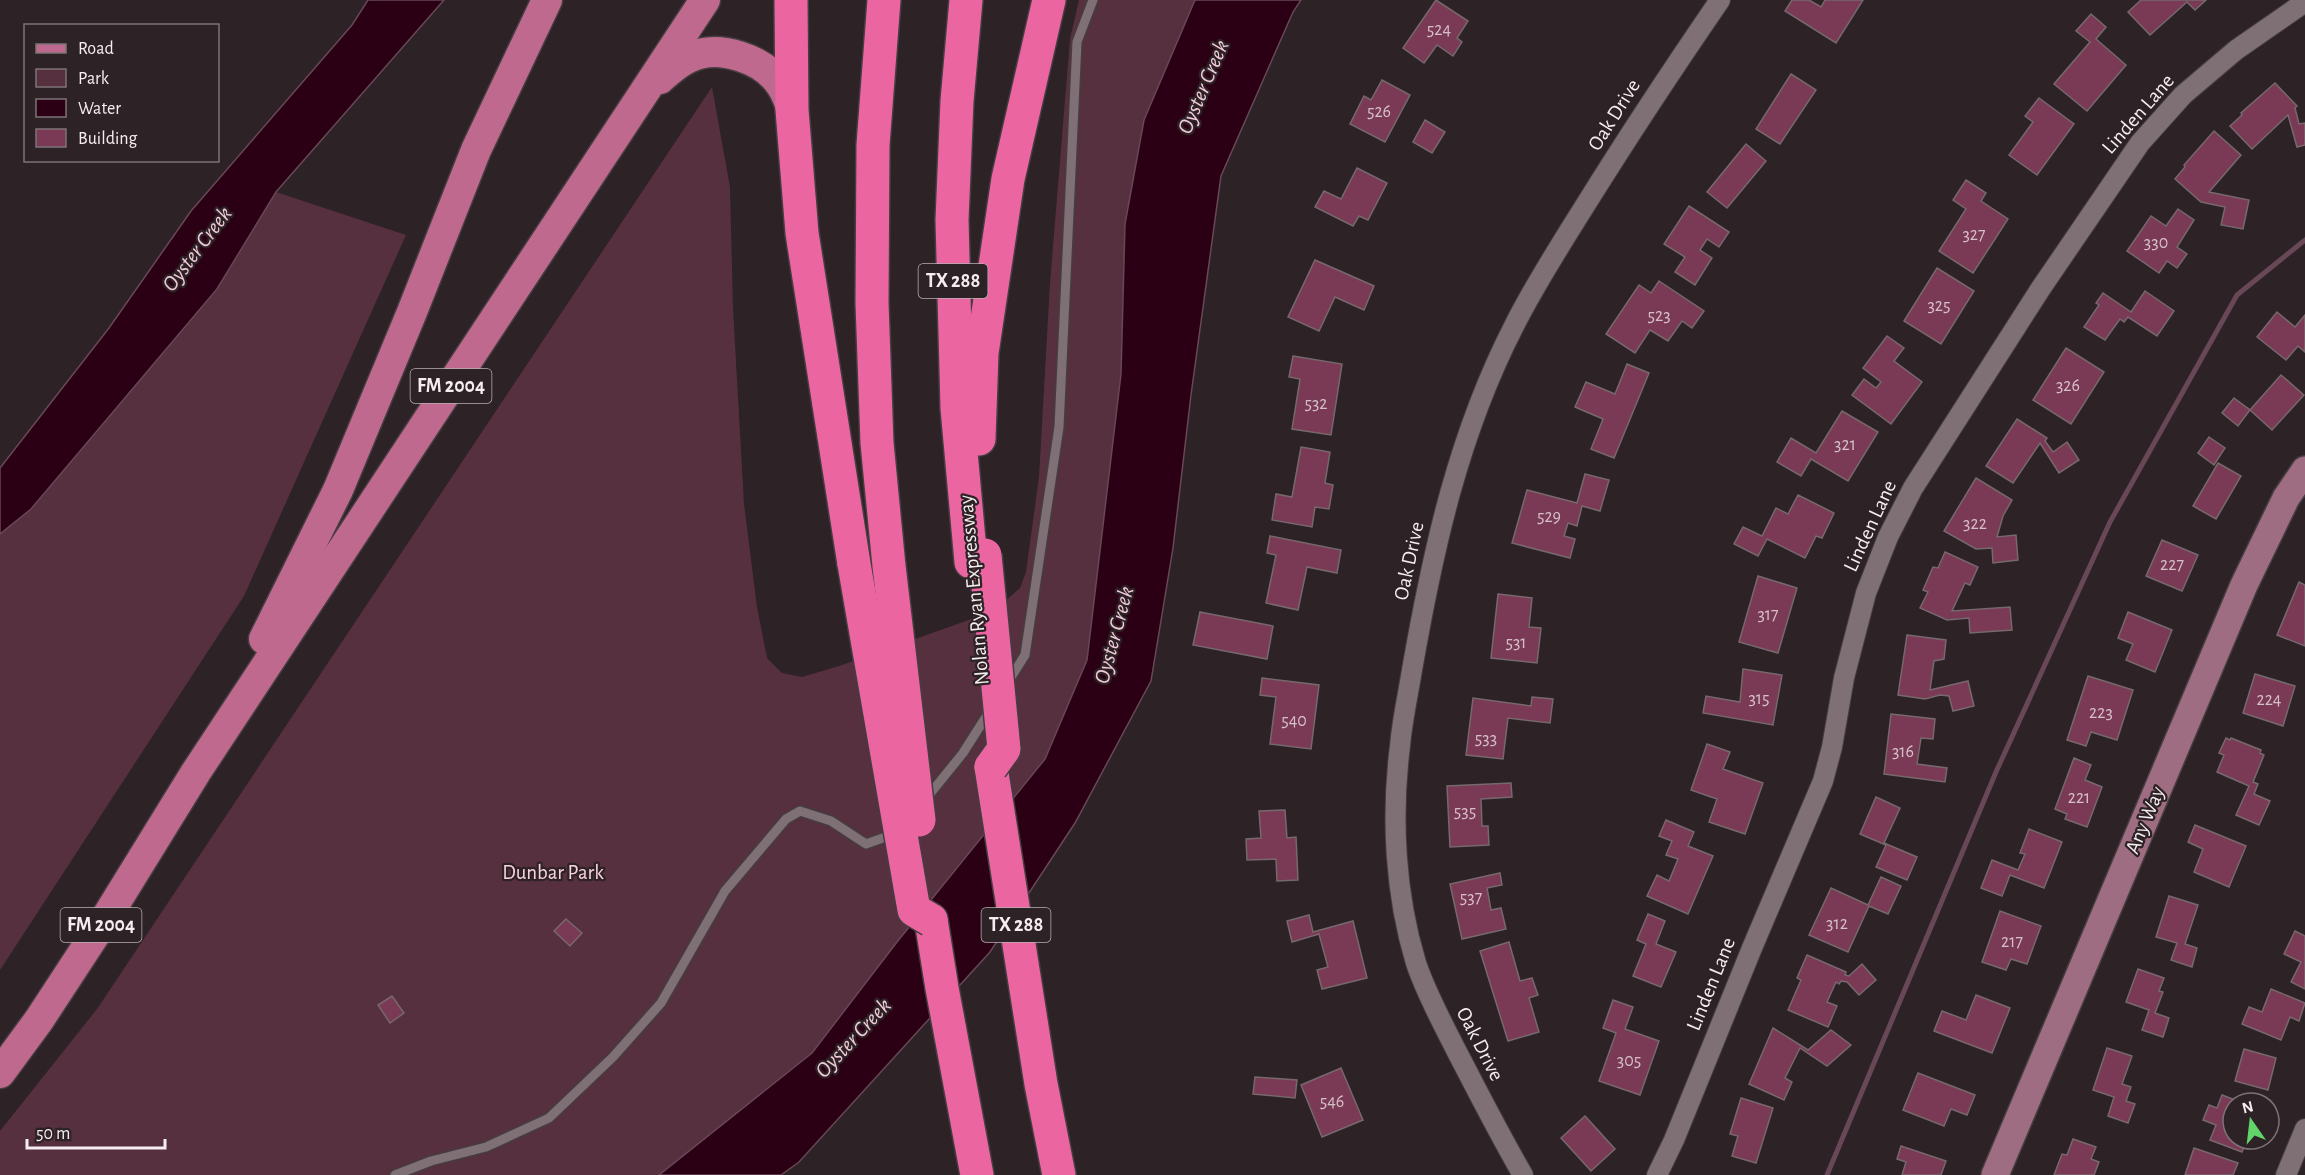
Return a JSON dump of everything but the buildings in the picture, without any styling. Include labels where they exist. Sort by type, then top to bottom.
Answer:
[{"type":"highway","points":[[791,0],[792,110],[802,233],[854,564],[914,910],[931,920]]},
{"type":"highway","name":"Nolan Ryan Expressway","points":[[966,0],[957,101],[952,220],[957,408],[978,558]]},
{"type":"highway","points":[[978,558],[982,353],[1008,179],[1049,0]]},
{"type":"highway","points":[[884,5],[873,145],[872,303],[877,443],[889,566],[931,920],[960,1091],[977,1175]]},
{"type":"highway","name":"TX 288","points":[[978,558],[1004,749],[991,767],[1041,1084],[1059,1175]]},
{"type":"main road","name":"FM 2004","points":[[196,772],[297,576],[338,490],[476,150],[547,0]]},
{"type":"main road","name":"FM 2004","points":[[0,1073],[39,1020],[109,913],[196,772],[705,0]]},
{"type":"main road","points":[[648,87],[688,57],[701,53],[733,54],[750,61],[778,81],[792,110]]},
{"type":"street","name":"Oak Drive","points":[[1523,1175],[1497,1130],[1429,997],[1416,962],[1407,927],[1397,864],[1395,800],[1403,722],[1428,577],[1441,523],[1474,418],[1509,336],[1565,237],[1643,113],[1720,0]]},
{"type":"street","name":"Linden Lane","points":[[1657,1175],[1674,1140],[1823,780],[1832,747],[1844,678],[1866,593],[1888,537],[1913,488],[2041,288],[2140,143],[2183,95],[2236,50],[2305,2]]},
{"type":"street","name":"Any Way","points":[[1995,1175],[2244,585],[2286,498],[2305,470]]},
{"type":"street","points":[[2286,1175],[2305,1129]]},
{"type":"lane","points":[[394,1175],[431,1161],[486,1147],[549,1118],[613,1057],[661,1003],[725,891],[786,819],[800,811],[831,821],[866,844],[899,832],[963,753],[1025,655],[1059,427],[1077,42],[1093,0]]},
{"type":"green space","name":"Dunbar Park","points":[[1079,0],[1195,0],[1144,120],[1125,224],[1121,374],[1087,660],[1045,759],[897,942],[812,1053],[659,1175],[0,1175],[0,1131],[97,1009],[712,87],[730,187],[733,309],[744,504],[757,607],[767,658],[782,673],[802,677],[980,616],[1003,603],[1020,588],[1026,572],[1039,477],[1050,283],[1070,39]]},
{"type":"green space","points":[[276,192],[406,235],[244,596],[0,970],[0,534],[31,509],[217,290]]},
{"type":"water","name":"Oyster Creek","points":[[368,0],[444,0],[276,192],[217,289],[31,509],[0,534],[0,468],[109,328],[191,211],[352,25]]},
{"type":"water","name":"Oyster Creek","points":[[1195,0],[1301,0],[1293,12],[1221,176],[1173,548],[1151,681],[1075,823],[990,952],[799,1162],[781,1175],[659,1175],[812,1053],[897,942],[1045,759],[1087,660],[1121,374],[1125,224],[1144,120]]},
{"type":"waterway","points":[[1827,1175],[1996,772],[2110,522],[2237,295],[2305,240]]}]
